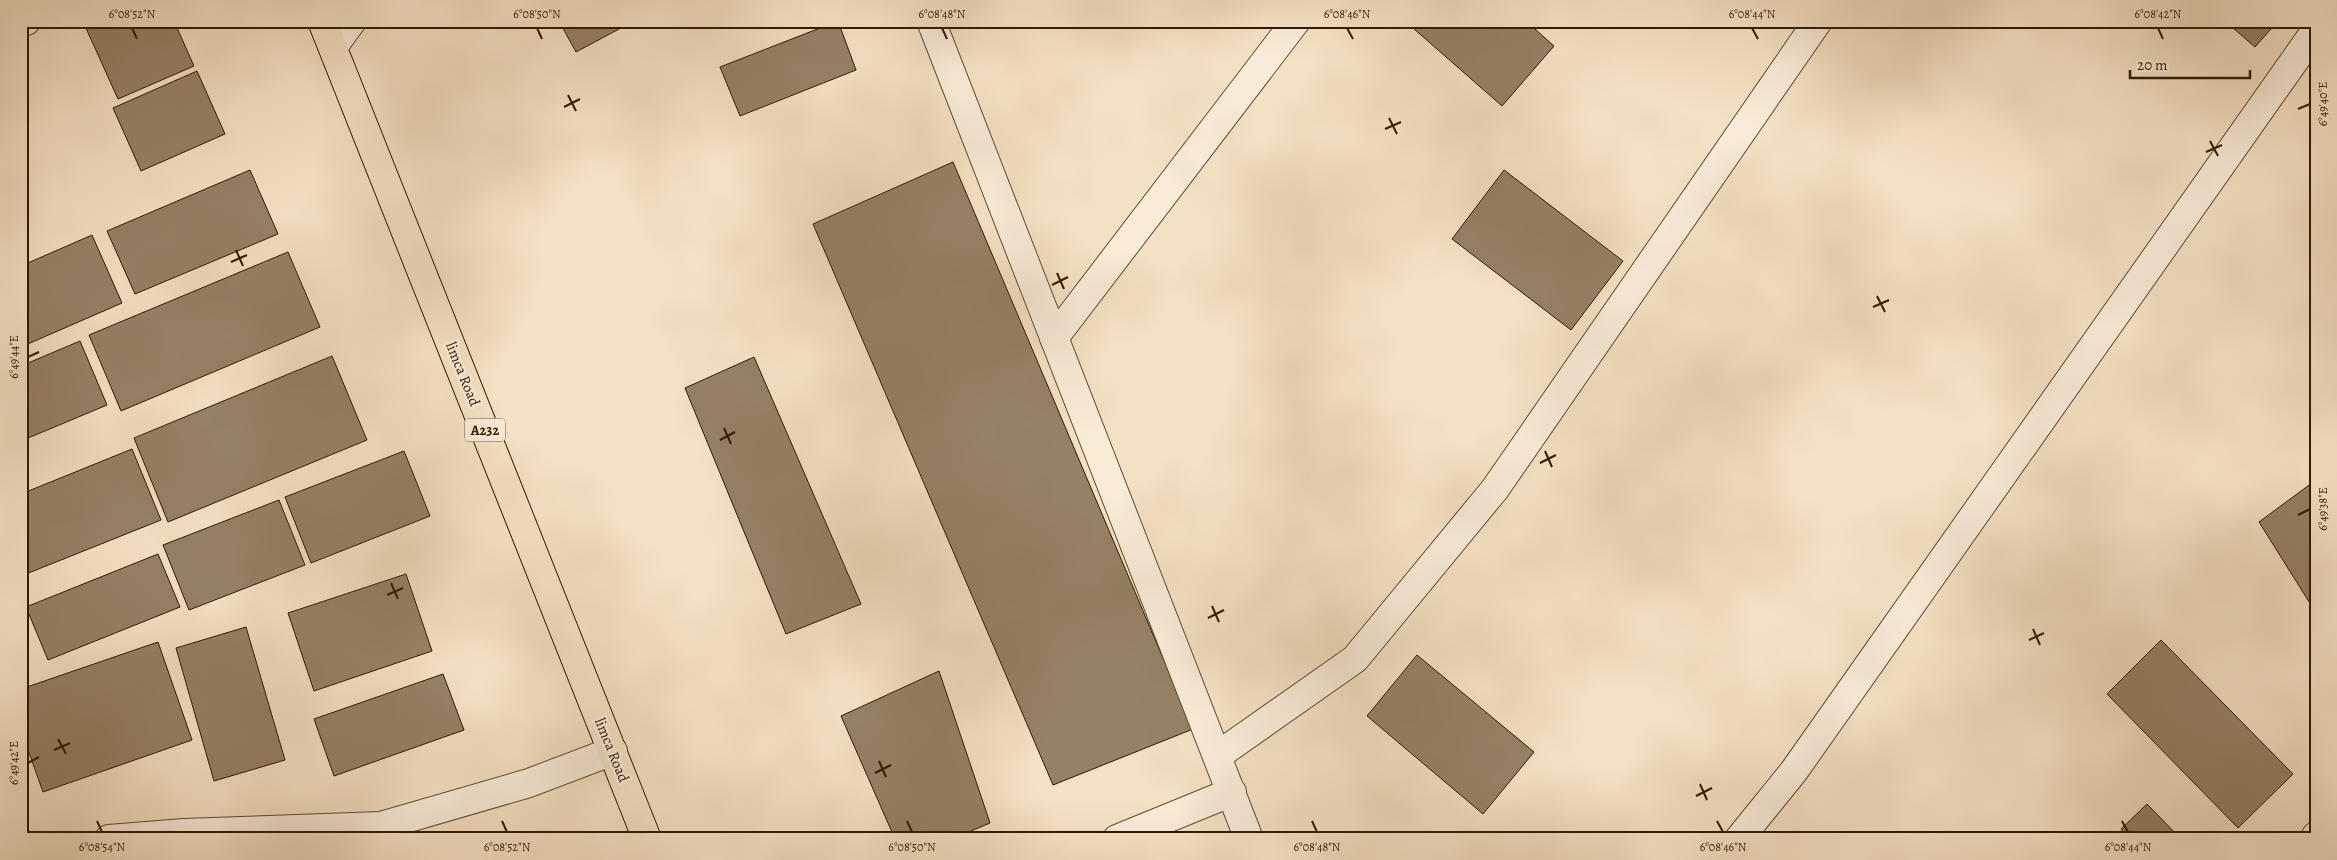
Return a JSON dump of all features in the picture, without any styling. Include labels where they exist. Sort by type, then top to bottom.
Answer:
[{"type":"main road","name":"limca Road","points":[[322,21],[647,839]]},
{"type":"street","points":[[21,23],[26,21]]},
{"type":"street","points":[[333,48],[352,21]]},
{"type":"street","points":[[931,21],[1249,839]]},
{"type":"street","points":[[1054,338],[1296,21]]},
{"type":"street","points":[[1216,756],[1355,659],[1496,489],[1818,21]]},
{"type":"street","points":[[1738,839],[1794,771],[2316,30]]},
{"type":"street","points":[[109,839],[184,833],[381,826],[529,784],[613,751]]},
{"type":"street","points":[[1117,839],[1232,792]]},
{"type":"building","points":[[95,21],[174,21],[194,66],[118,99],[85,26]]},
{"type":"building","points":[[559,21],[634,21],[576,52]]},
{"type":"building","points":[[838,21],[856,70],[740,116],[720,67]]},
{"type":"building","points":[[1405,21],[1526,21],[1554,46],[1502,106]]},
{"type":"building","points":[[2225,21],[2278,21],[2255,47]]},
{"type":"building","points":[[197,71],[225,134],[141,171],[113,108]]},
{"type":"building","points":[[953,162],[1193,729],[1053,785],[813,224]]},
{"type":"building","points":[[250,170],[278,234],[135,294],[107,231]]},
{"type":"building","points":[[1504,170],[1623,261],[1571,330],[1452,239]]},
{"type":"building","points":[[92,235],[122,303],[21,347],[21,266]]},
{"type":"building","points":[[288,252],[320,327],[121,411],[89,335]]},
{"type":"building","points":[[80,341],[107,405],[21,441],[21,366]]},
{"type":"building","points":[[332,356],[367,440],[168,522],[134,438]]},
{"type":"building","points":[[754,357],[861,604],[786,634],[685,388]]},
{"type":"building","points":[[132,449],[161,520],[21,576],[21,494]]},
{"type":"building","points":[[404,451],[430,516],[311,563],[285,497]]},
{"type":"building","points":[[2316,480],[2316,613],[2259,522]]},
{"type":"building","points":[[279,500],[305,565],[189,610],[163,545]]},
{"type":"building","points":[[158,554],[180,607],[48,660],[26,607]]},
{"type":"building","points":[[406,574],[432,651],[314,691],[288,613]]},
{"type":"building","points":[[246,627],[285,760],[214,781],[176,648]]},
{"type":"building","points":[[2161,640],[2293,774],[2238,828],[2107,694]]},
{"type":"building","points":[[158,642],[192,740],[43,792],[21,730],[21,689]]},
{"type":"building","points":[[1417,655],[1534,752],[1483,814],[1367,716]]},
{"type":"building","points":[[939,671],[990,823],[952,839],[895,839],[841,716]]},
{"type":"building","points":[[443,674],[464,730],[334,776],[314,719]]},
{"type":"building","points":[[2147,804],[2181,839],[2129,839],[2121,829]]}]
